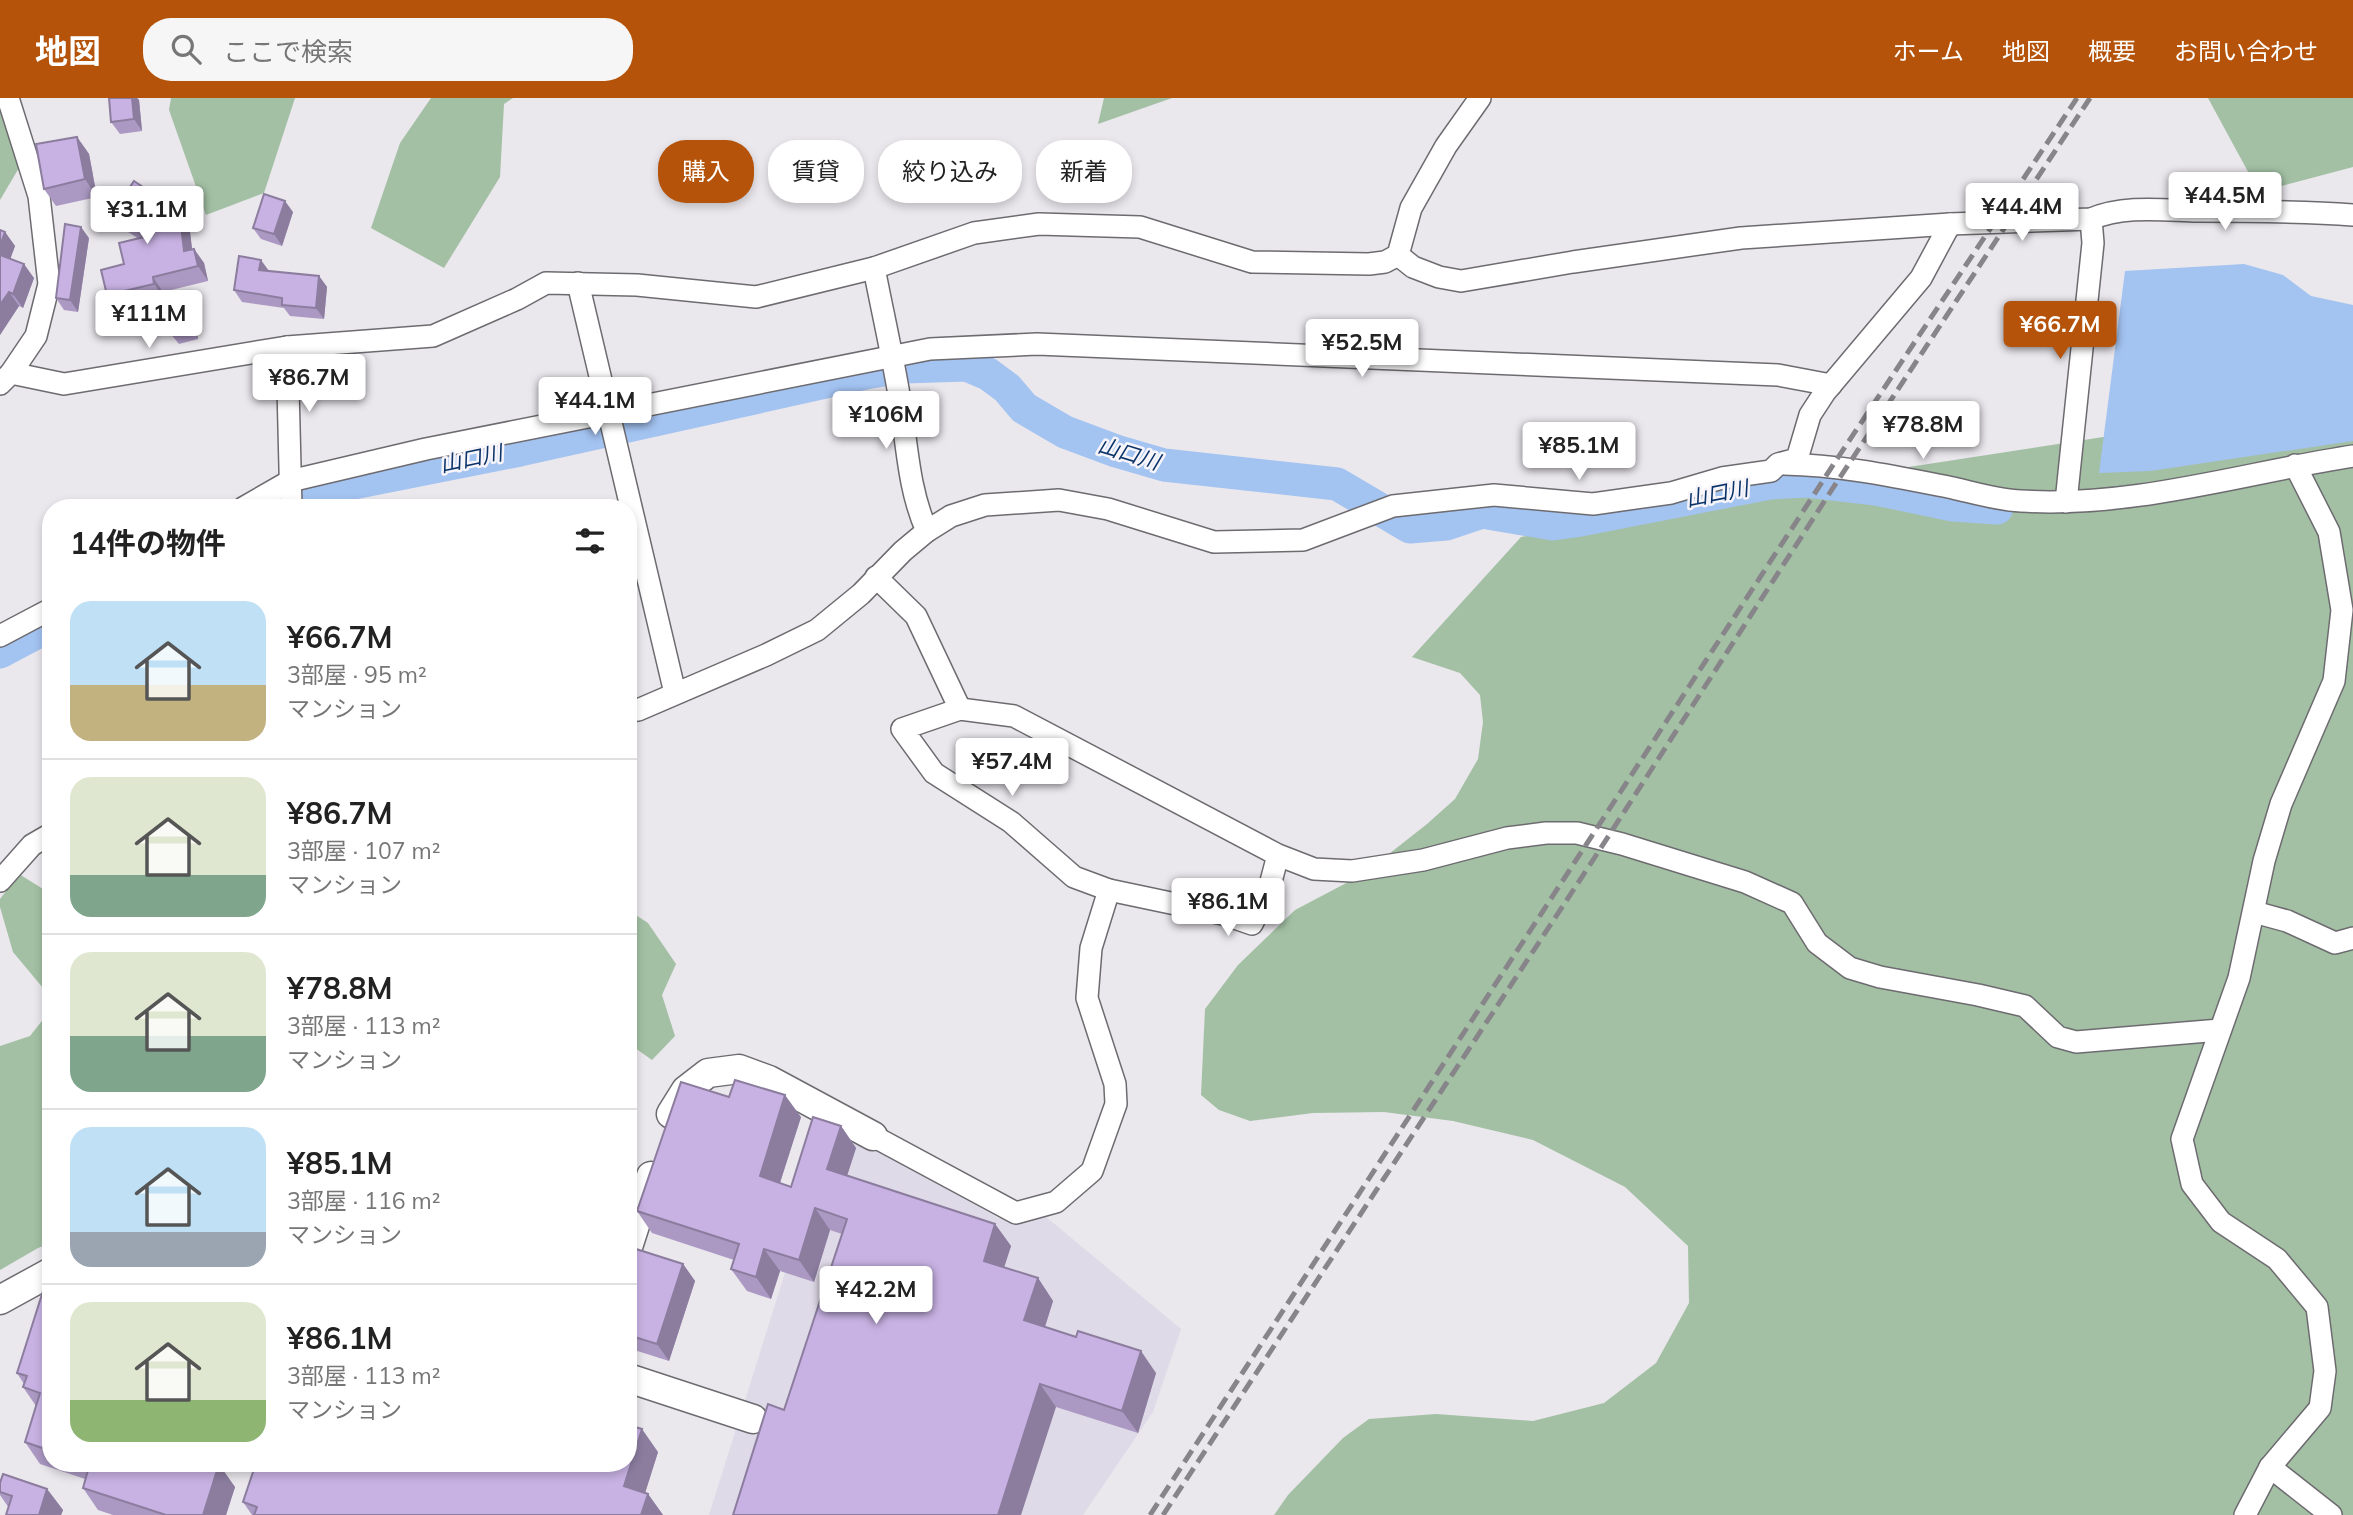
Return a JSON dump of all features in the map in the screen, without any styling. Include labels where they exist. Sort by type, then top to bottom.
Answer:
[{"type":"street","points":[[8,98],[39,196],[49,284],[36,336],[6,378],[64,384],[287,347],[433,336],[517,299],[546,283],[637,285],[756,297],[874,268],[974,233],[1039,224],[1140,227],[1252,262],[1385,262],[1398,255],[1411,208],[1446,146],[1480,98]]},
{"type":"street","points":[[1398,255],[1413,267],[1439,278],[1461,281],[1741,238],[1951,224],[2091,219],[2109,212],[2141,210],[2304,211],[2353,215]]},
{"type":"street","points":[[2066,502],[2093,243],[2091,219]]},
{"type":"street","points":[[637,710],[817,629],[861,594],[928,531],[951,516],[985,505],[1059,500],[1108,509],[1213,542],[1303,540],[1393,506],[1494,495],[1593,504],[1671,493],[1723,478],[1771,471],[1778,464],[1797,459],[1810,415],[1831,385],[1921,278],[1951,224]]},
{"type":"street","points":[[874,268],[918,512],[928,531]]},
{"type":"street","points":[[578,283],[630,499]]},
{"type":"street","points":[[259,499],[290,481],[426,449],[930,349],[1037,344],[1778,375],[1831,385]]},
{"type":"street","points":[[287,347],[291,499]]},
{"type":"street","points":[[1778,464],[1815,465],[1895,477],[2018,501],[2066,502],[2158,493],[2353,456]]},
{"type":"street","points":[[2245,1515],[2270,1467],[2320,1408],[2325,1371],[2317,1307],[2277,1259],[2221,1223],[2192,1184],[2182,1139],[2239,978],[2264,861],[2281,804],[2334,681],[2342,610],[2329,532],[2295,465]]},
{"type":"street","points":[[637,527],[676,693]]},
{"type":"street","points":[[876,578],[916,616],[960,709]]},
{"type":"street","points":[[0,636],[42,614]]},
{"type":"street","points":[[1278,855],[1269,888],[1252,924],[1223,914],[1109,890],[1074,877],[1011,822],[934,773],[902,729],[960,709],[1014,716],[1278,855],[1314,869],[1352,872],[1423,860],[1507,838],[1546,833],[1577,833],[1645,850],[1745,882],[1792,903],[1817,943],[1850,968],[1880,977],[2025,1006],[2058,1037],[2076,1042],[2220,1030]]},
{"type":"street","points":[[0,881],[32,845],[42,840]]},
{"type":"street","points":[[637,1218],[670,1116],[686,1090],[708,1073],[739,1069],[769,1080],[1016,1213],[1056,1202],[1092,1171],[1116,1104],[1115,1084],[1087,998],[1091,948],[1109,890]]},
{"type":"street","points":[[2254,912],[2287,921],[2335,943],[2353,938]]},
{"type":"street","points":[[0,1300],[42,1277]]},
{"type":"street","points":[[637,1381],[753,1419]]},
{"type":"street","points":[[2270,1467],[2331,1515]]},
{"type":"shaded area","points":[[832,1123],[998,1218],[1046,1217],[1181,1329],[1153,1412],[1083,1515],[709,1515]]},
{"type":"green space","points":[[0,98],[26,156],[0,200]]},
{"type":"green space","points":[[171,98],[295,98],[264,193],[206,215],[169,110]]},
{"type":"green space","points":[[431,98],[513,98],[504,104],[500,177],[444,268],[371,228],[400,143]]},
{"type":"green space","points":[[1104,98],[1172,98],[1098,124]]},
{"type":"green space","points":[[2208,98],[2353,98],[2353,167],[2259,192]]},
{"type":"green space","points":[[2353,411],[2353,1515],[1274,1515],[1288,1495],[1343,1438],[1369,1419],[1436,1414],[1533,1421],[1604,1403],[1656,1363],[1689,1303],[1688,1246],[1625,1187],[1533,1140],[1453,1121],[1384,1112],[1313,1113],[1250,1121],[1219,1110],[1201,1095],[1205,1009],[1238,965],[1295,910],[1352,880],[1427,824],[1455,799],[1478,759],[1483,722],[1480,695],[1460,673],[1412,657],[1521,537],[1850,476],[2116,435]]},
{"type":"green space","points":[[19,874],[42,888],[42,987],[13,952],[0,899]]},
{"type":"green space","points":[[637,916],[648,923],[676,964],[662,995],[675,1036],[652,1060],[637,1049]]},
{"type":"green space","points":[[42,1021],[42,1246],[0,1270],[0,1046],[30,1036]]},
{"type":"water","points":[[2244,264],[2283,275],[2311,296],[2353,305],[2353,441],[2150,471],[2099,473],[2125,271]]},
{"type":"building","points":[[109,98],[132,98],[134,119],[111,122]]},
{"type":"building","points":[[77,137],[85,179],[44,189],[36,144]]},
{"type":"building","points":[[134,181],[155,195],[137,223],[180,217],[184,251],[194,249],[198,266],[153,277],[154,284],[107,295],[101,270],[124,264],[119,243],[148,236],[112,214]]},
{"type":"building","points":[[264,194],[285,201],[274,234],[253,228]]},
{"type":"building","points":[[65,224],[81,227],[70,300],[56,298]]},
{"type":"building","points":[[0,230],[5,232],[0,246]]},
{"type":"building","points":[[0,255],[24,264],[13,294],[9,292],[0,305]]},
{"type":"building","points":[[239,256],[261,260],[259,270],[319,276],[316,308],[282,305],[282,298],[234,290]]},
{"type":"building","points":[[185,305],[190,328],[170,333],[165,310]]},
{"type":"building","points":[[735,1080],[785,1095],[760,1176],[791,1187],[813,1117],[841,1126],[827,1169],[995,1224],[984,1261],[1038,1278],[1024,1320],[1076,1337],[1078,1331],[1141,1351],[1122,1411],[1040,1384],[998,1515],[733,1515],[768,1404],[784,1410],[847,1219],[815,1208],[799,1260],[764,1249],[756,1277],[731,1269],[739,1244],[637,1211],[681,1082],[729,1097]]},
{"type":"building","points":[[637,1249],[683,1264],[657,1344],[637,1338]]},
{"type":"building","points":[[42,1294],[42,1448],[25,1442],[40,1393],[23,1387],[27,1376],[17,1373]]},
{"type":"building","points":[[637,1428],[642,1429],[637,1445]]},
{"type":"building","points":[[87,1472],[216,1472],[203,1515],[166,1515],[83,1488]]},
{"type":"building","points":[[253,1472],[628,1472],[624,1486],[648,1494],[641,1515],[254,1515],[257,1507],[243,1502]]},
{"type":"building","points":[[3,1474],[47,1489],[39,1515],[6,1515],[12,1496],[0,1492]]},
{"type":"waterway","name":"山口川","points":[[296,499],[308,492],[520,450],[871,372],[905,367],[967,365],[988,374],[1007,388],[1024,408],[1065,432],[1116,451],[1164,465],[1337,484],[1410,527],[1446,524],[1482,512],[1553,524],[1770,483],[1807,481],[1876,489],[1953,505],[1997,508]]},
{"type":"waterway","name":"山口川","points":[[0,652],[42,630]]},
{"type":"railway","points":[[1150,1515],[1839,456],[2077,98]]},
{"type":"railway","points":[[1163,1515],[2090,98]]}]
